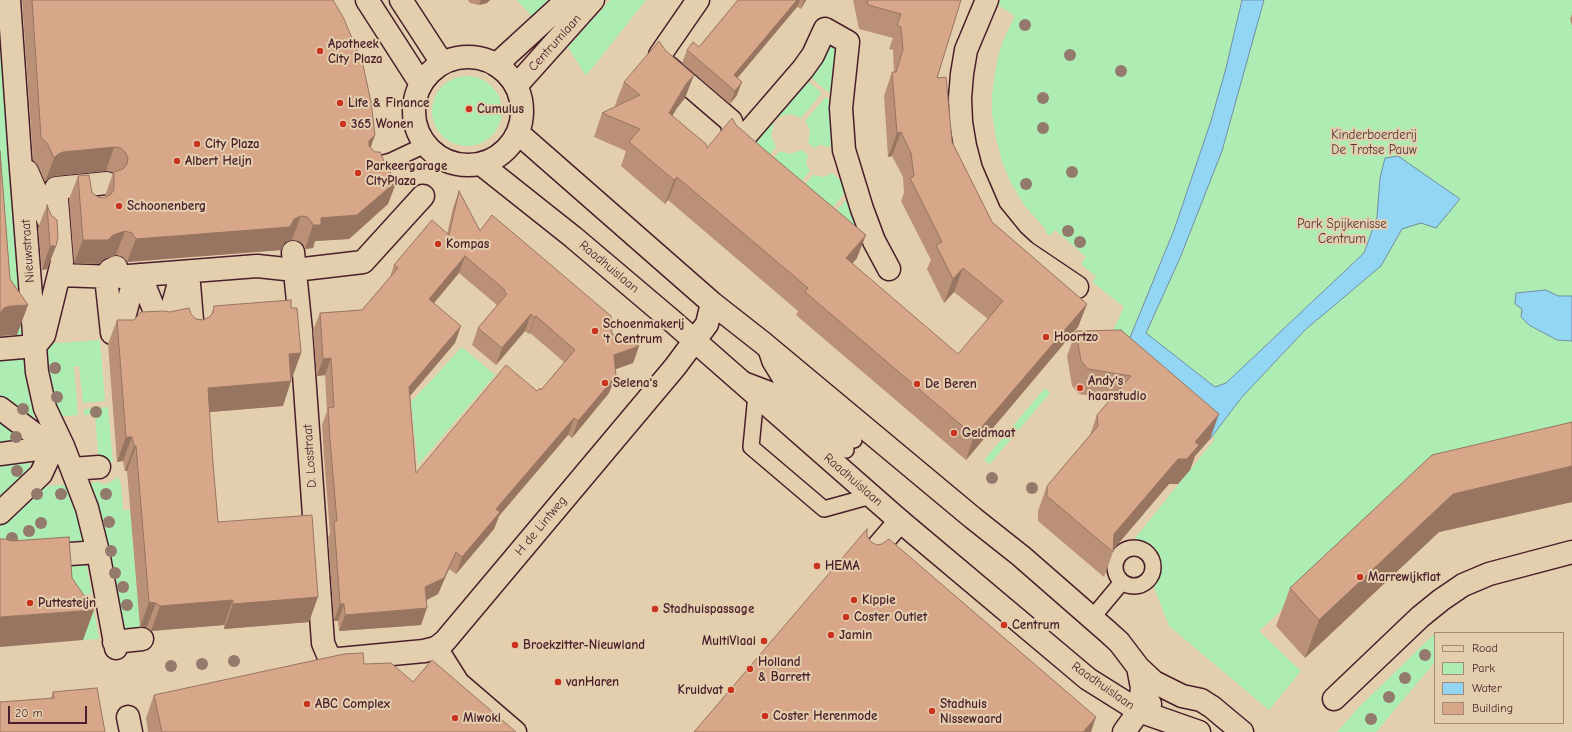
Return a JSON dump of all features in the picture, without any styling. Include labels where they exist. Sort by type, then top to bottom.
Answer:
[{"type":"street","name":"Nieuwstraat","points":[[9,0],[35,346],[41,394],[58,447],[72,469],[87,508],[98,552],[115,645],[142,639]]},
{"type":"street","points":[[366,0],[421,84]]},
{"type":"street","points":[[401,0],[442,63]]},
{"type":"street","name":"Centrumlaan","points":[[496,65],[567,0]]},
{"type":"street","name":"Centrumlaan","points":[[516,86],[593,0]]},
{"type":"street","points":[[698,0],[660,55],[664,64],[730,121],[736,139],[760,160]]},
{"type":"street","points":[[987,0],[966,50],[962,74],[960,98],[961,122],[971,169],[979,192],[990,213],[1012,240],[1025,252],[1077,287]]},
{"type":"street","points":[[740,142],[803,69],[813,55],[824,28],[848,42],[841,108],[844,150],[862,209],[874,241],[889,269],[850,236]]},
{"type":"street","points":[[464,57],[486,60],[496,65],[511,78],[516,86],[520,97],[522,110],[518,133],[503,153],[493,160],[471,166],[450,163],[441,158],[426,145],[420,136],[414,116],[416,94],[426,76],[442,63],[464,57]]},
{"type":"street","name":"Raadhuislaan","points":[[481,164],[579,242],[900,521],[1088,680],[1139,712],[1142,688],[1138,668],[1119,642],[1021,556],[967,513],[763,343],[712,303],[518,133]]},
{"type":"street","name":"Nieuwstraat","points":[[20,156],[60,246]]},
{"type":"street","name":"Nieuwstraat","points":[[35,346],[44,335],[62,262],[56,188],[97,190]]},
{"type":"street","points":[[102,273],[114,268],[291,258],[363,262],[423,196]]},
{"type":"street","points":[[59,275],[102,273],[184,281],[291,258]]},
{"type":"street","name":"D. Losstraat","points":[[291,258],[301,332],[323,643],[328,655],[339,659],[424,651],[436,648]]},
{"type":"street","points":[[102,273],[112,333],[120,333],[137,276]]},
{"type":"street","points":[[137,276],[160,324],[168,323],[184,281]]},
{"type":"street","points":[[184,281],[193,332]]},
{"type":"street","name":"H de Lintweg","points":[[436,648],[445,641],[694,341],[707,324],[712,303]]},
{"type":"street","points":[[0,349],[35,346]]},
{"type":"street","points":[[0,408],[58,447]]},
{"type":"street","points":[[0,454],[58,447]]},
{"type":"street","points":[[0,513],[41,474],[58,447]]},
{"type":"street","points":[[72,469],[99,467]]},
{"type":"street","points":[[870,556],[900,521]]},
{"type":"street","points":[[0,559],[98,552]]},
{"type":"street","points":[[1334,699],[1420,617],[1441,600],[1458,589],[1490,574],[1572,552]]},
{"type":"street","points":[[436,648],[458,682],[515,732]]},
{"type":"street","points":[[1138,668],[1154,682],[1182,696],[1201,700],[1212,707],[1242,732]]},
{"type":"street","points":[[1124,732],[1139,712],[1155,700],[1182,696]]},
{"type":"street","points":[[1139,712],[1200,732]]},
{"type":"lane","points":[[369,167],[391,161],[426,145]]},
{"type":"lane","points":[[732,375],[774,391],[850,445],[781,380],[770,362],[763,343]]},
{"type":"lane","points":[[756,395],[752,447],[824,509],[871,496]]},
{"type":"lane","points":[[1092,618],[1122,582]]},
{"type":"green space","points":[[517,0],[554,0],[534,19]]},
{"type":"green space","points":[[610,0],[646,0],[586,76],[568,47]]},
{"type":"green space","name":"Park Spijkenisse Centrum","points":[[1000,0],[1572,0],[1572,447],[1372,526],[1259,631],[1301,671],[1269,710],[1169,626],[1135,538],[1215,439],[1107,344],[1124,307],[1092,282],[1096,277],[1081,264],[1086,257],[1055,230],[1050,236],[1045,232],[1046,230],[1024,205],[1010,181],[1002,161],[992,113],[992,96],[998,57],[1003,41],[1015,16],[996,4]]},
{"type":"green space","points":[[824,40],[844,48],[838,100],[805,73]]},
{"type":"green space","points":[[0,44],[23,340],[21,340],[0,310]]},
{"type":"green space","points":[[467,76],[480,79],[492,86],[499,98],[502,111],[499,124],[492,136],[480,143],[467,146],[454,143],[442,136],[435,124],[432,111],[435,98],[442,86],[454,79]]},
{"type":"green space","points":[[802,76],[822,93],[801,118],[790,114],[781,116],[777,119],[770,114]]},
{"type":"green space","points":[[826,97],[837,106],[838,137],[830,147],[820,145],[814,148],[808,143],[810,130],[805,121]]},
{"type":"green space","points":[[767,118],[774,124],[771,135],[776,147],[765,160],[745,143]]},
{"type":"green space","points":[[802,150],[808,155],[806,163],[810,171],[797,187],[769,163],[780,151],[789,154]]},
{"type":"green space","points":[[832,173],[849,188],[828,213],[800,190],[813,175],[824,177]]},
{"type":"green space","points":[[853,192],[868,237],[863,244],[831,217]]},
{"type":"green space","points":[[100,340],[105,401],[83,403],[79,366],[74,367],[78,415],[56,417],[52,403],[45,344]]},
{"type":"green space","points":[[462,347],[495,375],[418,465],[411,402]]},
{"type":"green space","points":[[25,356],[28,392],[35,418],[26,419],[0,400],[0,358]]},
{"type":"green space","points":[[1045,388],[1050,393],[990,464],[984,460]]},
{"type":"green space","points":[[108,407],[113,462],[99,464],[95,414],[84,415],[84,409]]},
{"type":"green space","points":[[0,411],[27,431],[29,448],[0,451]]},
{"type":"green space","points":[[29,458],[31,475],[0,506],[0,460]]},
{"type":"green space","points":[[117,477],[121,483],[123,510],[130,510],[141,632],[120,637],[89,483],[100,482],[101,484],[106,484]]},
{"type":"green space","points":[[68,484],[77,513],[83,546],[0,553],[0,519],[32,488]]},
{"type":"green space","points":[[86,562],[92,594],[60,596],[58,564]]},
{"type":"green space","points":[[93,606],[99,639],[83,640],[61,609]]},
{"type":"green space","points":[[1434,634],[1434,663],[1376,732],[1337,732],[1359,707]]},
{"type":"water","points":[[1242,0],[1264,0],[1222,151],[1180,258],[1146,333],[1215,387],[1226,383],[1364,253],[1377,217],[1380,178],[1385,158],[1398,156],[1460,199],[1436,228],[1421,223],[1402,229],[1381,266],[1305,330],[1242,397],[1210,439],[1120,362],[1174,230],[1211,121],[1226,68]]},
{"type":"water","points":[[1546,290],[1558,296],[1572,296],[1572,341],[1557,340],[1529,325],[1521,317],[1522,309],[1515,304],[1516,293]]},
{"type":"building","name":"City Plaza","points":[[32,0],[333,0],[344,19],[363,65],[371,102],[375,135],[369,141],[369,146],[375,152],[380,152],[387,168],[397,181],[357,215],[321,218],[321,225],[313,225],[307,217],[301,216],[294,219],[290,227],[136,239],[132,233],[125,231],[113,235],[108,240],[83,240],[78,176],[89,175],[92,193],[98,197],[104,198],[110,195],[114,190],[114,172],[123,169],[127,164],[128,158],[121,148],[114,147],[63,152],[54,158],[47,143],[41,137]]},
{"type":"building","points":[[738,0],[797,0],[734,75],[742,82],[735,91],[687,50],[693,42],[699,47]]},
{"type":"building","points":[[867,0],[961,0],[937,78],[946,77],[952,142],[992,222],[1087,304],[974,436],[805,292],[808,288],[677,177],[674,180],[629,142],[640,129],[602,113],[640,95],[624,82],[659,41],[665,50],[694,75],[686,84],[669,113],[706,144],[707,148],[732,118],[736,125],[866,235],[846,258],[958,354],[1003,301],[963,268],[953,279],[936,245],[942,242],[910,178],[914,176],[911,153],[901,132],[897,133],[892,72],[896,72],[903,50],[901,27],[897,25],[901,14],[868,5]]},
{"type":"building","points":[[0,151],[10,279],[28,305],[10,306],[4,308],[0,313]]},
{"type":"building","points":[[459,191],[480,231],[492,215],[611,316],[612,334],[639,346],[614,355],[616,376],[578,421],[574,418],[496,509],[500,512],[462,557],[456,552],[444,578],[425,587],[427,608],[345,615],[344,604],[340,604],[334,521],[337,521],[328,408],[334,407],[331,358],[323,359],[320,313],[362,310],[398,268],[394,265],[432,220],[449,235]],"holes":[[[465,256],[505,290],[504,291],[507,294],[478,328],[502,348],[531,314],[535,318],[536,316],[575,350],[541,390],[540,388],[537,391],[506,365],[416,473],[409,387],[461,326],[429,299]]]},
{"type":"building","points":[[47,205],[51,215],[57,220],[58,238],[56,246],[50,246]]},
{"type":"building","points":[[291,300],[291,308],[297,308],[301,353],[289,354],[291,381],[208,388],[218,522],[312,515],[318,597],[233,604],[233,600],[160,606],[156,603],[149,602],[136,446],[134,446],[132,437],[126,437],[117,320],[134,320],[141,312],[170,312],[189,308],[191,314],[196,319],[203,320],[213,313],[214,306]]},
{"type":"building","points":[[1121,330],[1219,414],[1195,442],[1199,445],[1187,459],[1178,459],[1114,534],[1113,552],[1047,496],[1047,486],[1098,426],[1097,415],[1131,376],[1088,369],[1081,361],[1076,331]]},
{"type":"building","points":[[1572,422],[1572,466],[1453,494],[1319,620],[1290,588],[1432,455]]},
{"type":"building","points":[[867,529],[867,536],[871,542],[877,545],[882,544],[889,539],[1096,717],[1083,732],[694,732]]},
{"type":"building","points":[[69,537],[72,578],[94,610],[0,617],[0,539],[12,541]]},
{"type":"building","points":[[363,653],[364,664],[391,663],[413,682],[432,660],[516,732],[162,732],[154,695],[344,654]]},
{"type":"building","points":[[97,688],[105,732],[0,732],[0,702],[54,698],[53,692]]},
{"type":"place","name":"Apotheek City Plaza","points":[[320,51]]},
{"type":"place","name":"Life & Finance","points":[[340,103]]},
{"type":"place","name":"Cumulus","points":[[469,109]]},
{"type":"place","name":"365 Wonen","points":[[343,124]]},
{"type":"place","name":"City Plaza","points":[[197,144]]},
{"type":"place","name":"Albert Heijn","points":[[177,161]]},
{"type":"place","name":"Parkeergarage CityPlaza","points":[[358,173]]},
{"type":"place","name":"Schoonenberg","points":[[119,206]]},
{"type":"place","name":"Kompas","points":[[438,244]]},
{"type":"place","name":"Schoenmakerij 't Centrum","points":[[595,331]]},
{"type":"place","name":"Hoortzo","points":[[1046,337]]},
{"type":"place","name":"Selena's","points":[[605,383]]},
{"type":"place","name":"De Beren","points":[[917,384]]},
{"type":"place","name":"Andy's haarstudio","points":[[1080,388]]},
{"type":"place","name":"Geldmaat","points":[[954,433]]},
{"type":"place","name":"HEMA","points":[[817,566]]},
{"type":"place","name":"Marrewijkflat","points":[[1360,577]]},
{"type":"place","name":"Kippie","points":[[854,600]]},
{"type":"place","name":"Puttesteijn","points":[[30,603]]},
{"type":"place","name":"Stadhuispassage","points":[[655,609]]},
{"type":"place","name":"Coster Outlet","points":[[846,617]]},
{"type":"place","name":"Centrum","points":[[1004,625]]},
{"type":"place","name":"Jamin","points":[[831,635]]},
{"type":"place","name":"MultiVlaai","points":[[764,641]]},
{"type":"place","name":"Broekzitter-Nieuwland","points":[[515,645]]},
{"type":"place","name":"Holland & Barrett","points":[[750,669]]},
{"type":"place","name":"vanHaren","points":[[558,682]]},
{"type":"place","name":"Kruidvat","points":[[731,690]]},
{"type":"place","name":"ABC Complex","points":[[307,704]]},
{"type":"place","name":"Stadhuis Nissewaard","points":[[932,711]]},
{"type":"place","name":"Coster Herenmode","points":[[765,716]]},
{"type":"place","name":"Miwoki","points":[[455,718]]},
{"type":"park label","name":"Kinderboerderij De Trotse Pauw","points":[[1374,142]]}]
